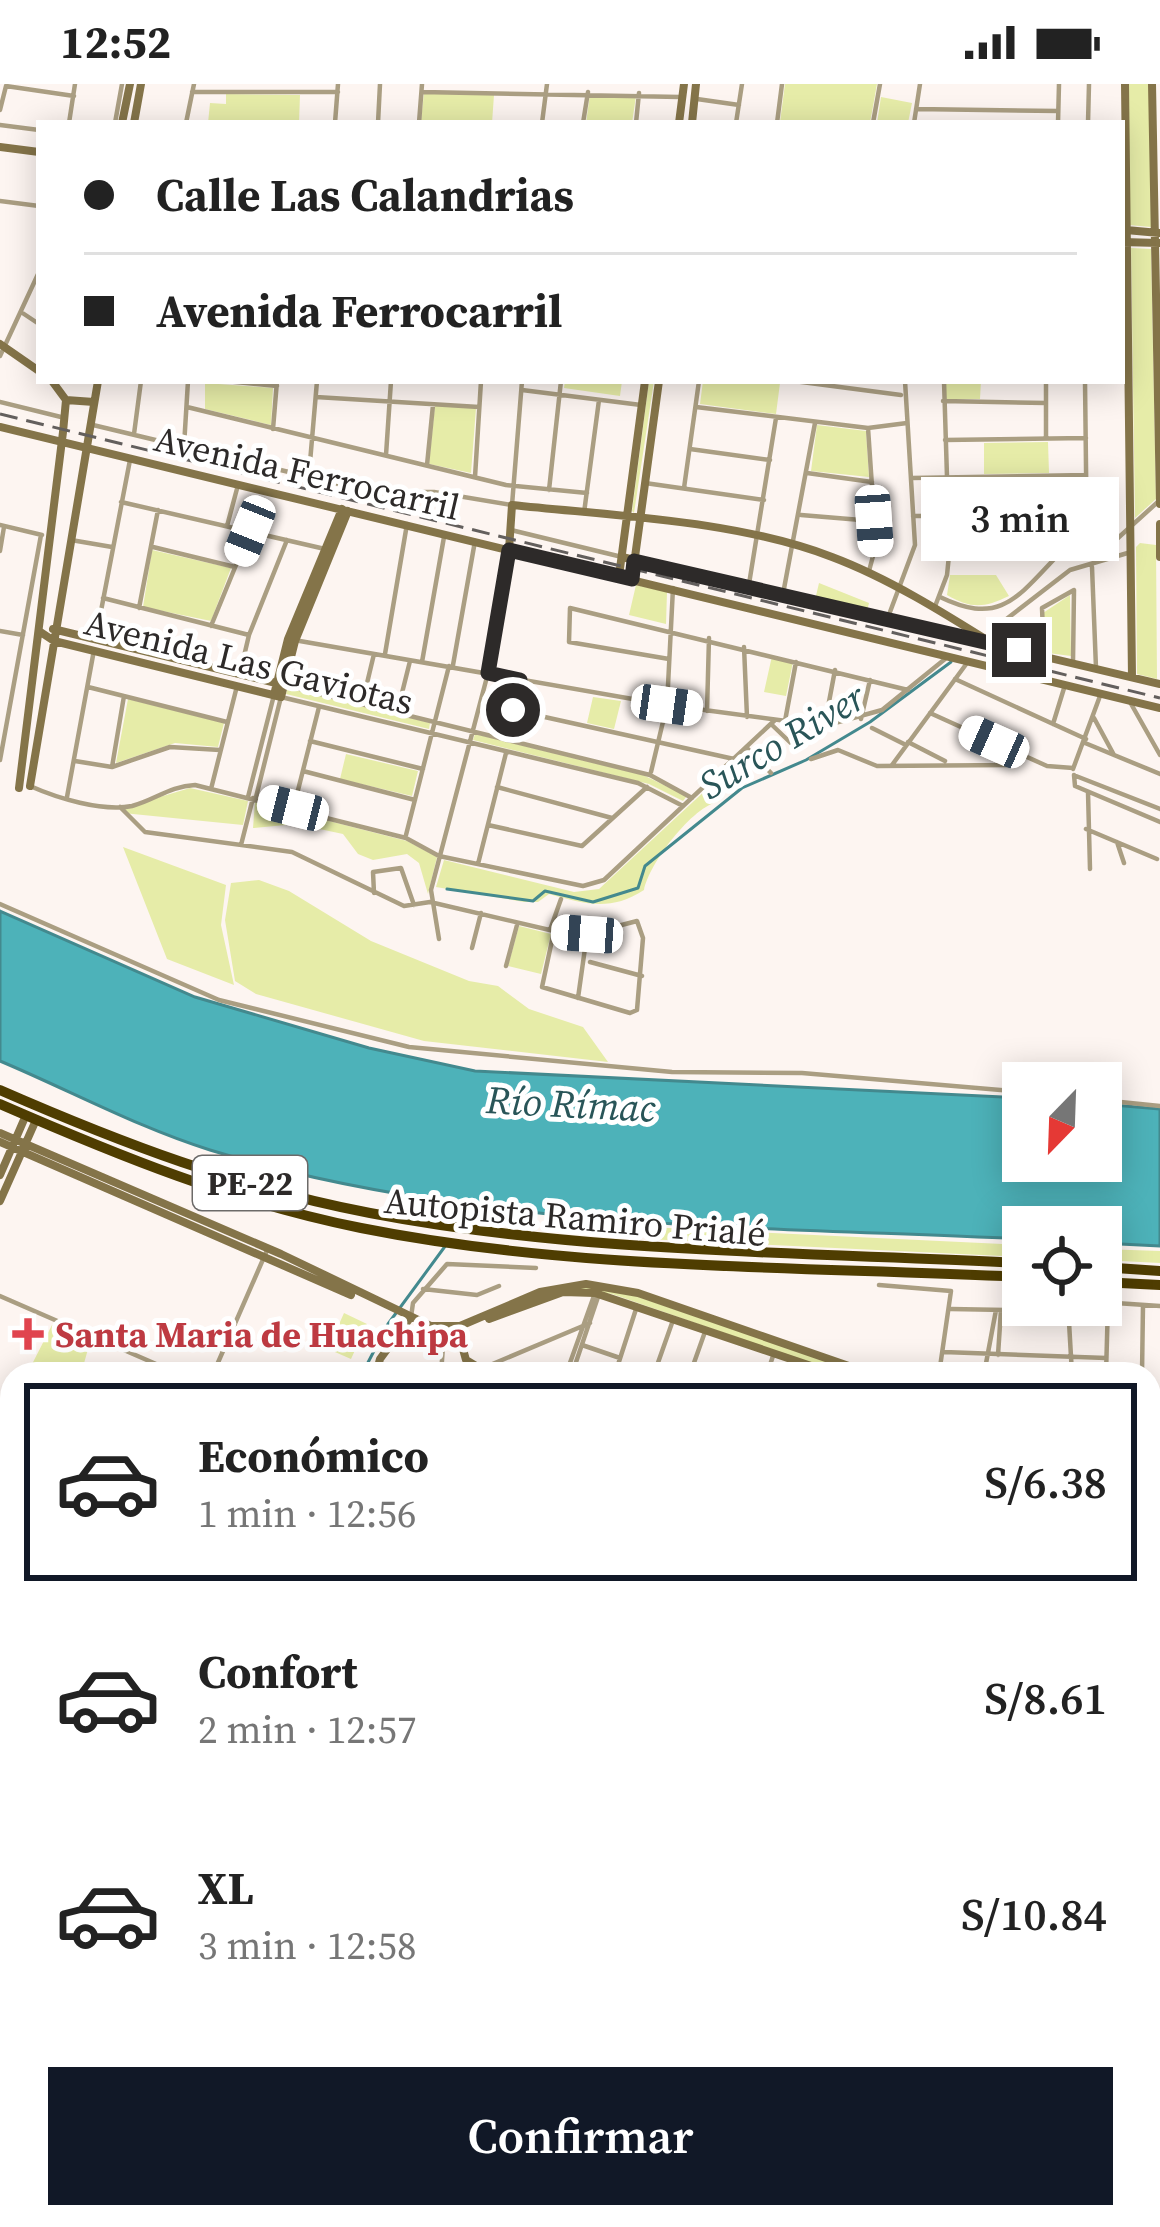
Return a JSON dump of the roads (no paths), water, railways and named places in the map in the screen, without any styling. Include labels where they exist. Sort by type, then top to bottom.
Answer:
[{"type":"highway","name":"Autopista Ramiro Prialé","points":[[0,1090],[105,1141],[296,1213],[437,1242],[1002,1276]]},
{"type":"highway","name":"Autopista Ramiro Prialé","points":[[0,1104],[31,1118],[244,1182],[368,1213],[448,1226],[563,1240],[1002,1262]]},
{"type":"highway","points":[[1122,1269],[1160,1270]]},
{"type":"highway","points":[[1122,1283],[1160,1286]]},
{"type":"street","points":[[70,120],[76,84]]},
{"type":"street","points":[[119,120],[126,84]]},
{"type":"street","points":[[135,120],[141,84]]},
{"type":"street","points":[[378,120],[380,84]]},
{"type":"street","points":[[542,120],[548,84]]},
{"type":"street","points":[[680,120],[684,84]]},
{"type":"street","points":[[692,120],[696,84]]},
{"type":"street","points":[[736,120],[742,84]]},
{"type":"street","points":[[777,120],[782,84]]},
{"type":"street","points":[[874,120],[880,84]]},
{"type":"street","points":[[914,120],[920,84]]},
{"type":"street","points":[[1058,84],[1058,120]]},
{"type":"street","points":[[1088,120],[1089,84]]},
{"type":"street","points":[[1125,84],[1125,120]]},
{"type":"street","points":[[950,555],[1059,554],[1108,547],[1160,502],[1152,84]]},
{"type":"street","points":[[0,110],[6,85],[74,96]]},
{"type":"street","points":[[187,120],[193,88],[338,88],[335,120]]},
{"type":"street","points":[[419,120],[422,88],[639,93],[739,105]]},
{"type":"street","points":[[583,120],[588,92]]},
{"type":"street","points":[[636,120],[639,93]]},
{"type":"street","points":[[916,109],[1058,111]]},
{"type":"street","points":[[0,124],[36,130]]},
{"type":"street","points":[[0,147],[36,152]]},
{"type":"street","points":[[0,201],[36,206]]},
{"type":"street","points":[[1125,230],[1158,238]]},
{"type":"street","points":[[1132,677],[1125,242],[1158,238]]},
{"type":"street","points":[[36,280],[2,349],[36,369]]},
{"type":"street","points":[[21,312],[36,322]]},
{"type":"street","points":[[25,787],[98,384]]},
{"type":"street","points":[[134,434],[141,384]]},
{"type":"street","points":[[184,446],[188,384]]},
{"type":"street","points":[[273,429],[277,384]]},
{"type":"street","points":[[308,474],[317,384]]},
{"type":"street","points":[[386,455],[391,384]]},
{"type":"street","points":[[475,477],[481,384]]},
{"type":"street","points":[[550,490],[561,384]]},
{"type":"street","points":[[619,576],[644,384]]},
{"type":"street","points":[[632,579],[659,384]]},
{"type":"street","points":[[684,488],[699,384]]},
{"type":"street","points":[[887,620],[914,554],[905,384]]},
{"type":"street","points":[[944,384],[946,478]]},
{"type":"street","points":[[1046,384],[1046,438]]},
{"type":"street","points":[[1085,384],[1087,551]]},
{"type":"street","points":[[25,787],[62,443],[63,385]]},
{"type":"street","points":[[439,939],[431,889],[488,673],[509,550],[522,385],[641,405]]},
{"type":"street","points":[[865,385],[904,395]]},
{"type":"street","points":[[316,397],[479,407]]},
{"type":"street","points":[[66,400],[95,403]]},
{"type":"street","points":[[584,513],[599,400]]},
{"type":"street","points":[[943,401],[1046,403]]},
{"type":"street","points":[[0,402],[64,418]]},
{"type":"street","points":[[427,465],[433,404]]},
{"type":"street","points":[[696,406],[868,428],[907,424]]},
{"type":"street","points":[[187,407],[514,486],[587,493]]},
{"type":"street","points":[[748,587],[776,418]]},
{"type":"street","points":[[783,595],[815,423]]},
{"type":"street","points":[[91,425],[372,492],[434,492],[626,516],[793,546],[868,574],[995,645]]},
{"type":"street","name":"Avenida Ferrocarril","points":[[0,427],[1160,708]]},
{"type":"street","points":[[868,428],[876,545],[868,574]]},
{"type":"street","points":[[945,440],[1086,438]]},
{"type":"street","points":[[690,449],[770,460]]},
{"type":"street","points":[[96,637],[130,459]]},
{"type":"street","points":[[807,473],[872,482]]},
{"type":"street","points":[[911,478],[1086,476]]},
{"type":"street","points":[[645,483],[765,500]]},
{"type":"street","points":[[227,526],[238,484]]},
{"type":"street","points":[[121,502],[326,549]]},
{"type":"street","points":[[140,608],[158,510]]},
{"type":"street","points":[[241,845],[292,640],[345,510]]},
{"type":"street","points":[[292,640],[345,510]]},
{"type":"street","points":[[801,515],[874,521]]},
{"type":"street","points":[[913,515],[1087,515]]},
{"type":"street","points":[[934,609],[950,555],[953,516]]},
{"type":"street","points":[[385,656],[406,524]]},
{"type":"street","points":[[1160,524],[1160,557]]},
{"type":"street","points":[[0,550],[2,526],[70,543],[112,547]]},
{"type":"street","points":[[511,530],[1160,684]]},
{"type":"street","points":[[212,626],[250,531]]},
{"type":"street","points":[[422,662],[445,533]]},
{"type":"street","points":[[0,759],[41,535]]},
{"type":"street","points":[[239,674],[249,635],[287,540]]},
{"type":"street","points":[[406,838],[450,667],[475,541]]},
{"type":"street","points":[[151,546],[235,567]]},
{"type":"street","points":[[1000,624],[1070,570],[1131,552]]},
{"type":"street","points":[[940,597],[969,611],[988,611],[1011,599],[1059,554]]},
{"type":"street","points":[[1092,567],[1096,668]]},
{"type":"street","points":[[650,775],[667,705],[673,588]]},
{"type":"street","points":[[1044,655],[1042,608],[1074,590],[1073,662]]},
{"type":"street","points":[[102,598],[249,635]]},
{"type":"street","points":[[669,659],[565,637],[569,608],[575,605],[908,690]]},
{"type":"street","points":[[1073,612],[1094,611]]},
{"type":"street","name":"Avenida Las Gaviotas","points":[[39,631],[56,629],[96,637],[650,775],[692,798]]},
{"type":"street","points":[[0,631],[23,635]]},
{"type":"street","name":"Avenida Las Gaviotas","points":[[39,631],[54,641],[647,787],[683,806]]},
{"type":"street","points":[[707,711],[709,638]]},
{"type":"street","points":[[292,640],[667,705],[824,726],[861,719],[908,690],[948,655]]},
{"type":"street","points":[[744,647],[747,717]]},
{"type":"street","points":[[67,797],[94,650]]},
{"type":"street","points":[[362,704],[374,654]]},
{"type":"street","points":[[166,669],[169,656]]},
{"type":"street","points":[[397,713],[411,660]]},
{"type":"street","points":[[785,721],[796,660]]},
{"type":"street","points":[[892,765],[969,660]]},
{"type":"street","points":[[824,726],[835,670]]},
{"type":"street","points":[[955,679],[1160,774]]},
{"type":"street","points":[[506,740],[520,680]]},
{"type":"street","points":[[861,719],[870,680]]},
{"type":"street","points":[[1052,724],[1065,685]]},
{"type":"street","points":[[211,789],[237,686]]},
{"type":"street","points":[[88,687],[227,722]]},
{"type":"street","points":[[1100,694],[1074,771],[1074,785],[1160,822]]},
{"type":"street","points":[[112,767],[124,697]]},
{"type":"street","points":[[1129,700],[1160,755]]},
{"type":"street","points":[[293,808],[319,706]]},
{"type":"street","points":[[513,710],[734,759]]},
{"type":"street","points":[[930,712],[1160,809]]},
{"type":"street","points":[[1093,716],[1114,755]]},
{"type":"street","points":[[25,787],[120,807],[179,785],[211,789],[406,838],[439,856],[570,887],[604,880],[773,722]]},
{"type":"street","points":[[773,722],[796,748]]},
{"type":"street","points":[[872,728],[950,764]]},
{"type":"street","points":[[310,741],[423,769]]},
{"type":"street","points":[[75,761],[112,767],[183,745],[220,750]]},
{"type":"street","points":[[746,747],[771,773]]},
{"type":"street","points":[[811,759],[838,750],[870,764],[1014,765],[1026,756]]},
{"type":"street","points":[[478,864],[506,752]]},
{"type":"street","points":[[303,771],[415,800]]},
{"type":"street","points":[[497,787],[612,818]]},
{"type":"street","points":[[488,825],[576,847],[647,787]]},
{"type":"street","points":[[1088,791],[1090,869]]},
{"type":"street","points":[[120,807],[145,832],[292,852],[374,893],[415,906],[430,902],[552,931],[587,934],[639,922],[642,976],[635,1012],[542,988],[552,931],[561,899]]},
{"type":"street","points":[[1086,829],[1157,859]]},
{"type":"street","points":[[1117,842],[1124,863]]},
{"type":"street","points":[[374,893],[373,872],[401,868],[415,906]]},
{"type":"street","points":[[0,904],[219,1000],[274,1018],[409,1047],[672,1072],[802,1073],[1002,1090]]},
{"type":"street","points":[[472,948],[481,913]]},
{"type":"street","points":[[506,966],[517,922]]},
{"type":"street","points":[[578,998],[587,961],[587,934]]},
{"type":"street","points":[[587,961],[642,976]]},
{"type":"street","points":[[1122,1102],[1160,1106]]},
{"type":"street","points":[[0,1201],[31,1118]]},
{"type":"street","points":[[0,1138],[444,1332],[562,1292],[597,1293],[797,1361]]},
{"type":"street","points":[[0,1175],[19,1146]]},
{"type":"street","points":[[218,1362],[267,1253]]},
{"type":"street","points":[[382,1362],[411,1305],[449,1263],[536,1268]]},
{"type":"street","points":[[406,1318],[454,1328],[543,1291],[586,1284],[638,1293],[836,1362]]},
{"type":"street","points":[[423,1289],[478,1295],[500,1286]]},
{"type":"street","points":[[879,1286],[948,1290],[951,1309],[942,1362]]},
{"type":"street","points":[[573,1362],[597,1293]]},
{"type":"street","points":[[0,1296],[151,1362]]},
{"type":"street","points":[[1122,1303],[1160,1306]]},
{"type":"street","points":[[1142,1362],[1143,1305]]},
{"type":"street","points":[[619,1362],[638,1306]]},
{"type":"street","points":[[951,1309],[999,1310],[1067,1322],[1072,1362]]},
{"type":"street","points":[[987,1362],[999,1310]]},
{"type":"street","points":[[998,1355],[999,1310]]},
{"type":"street","points":[[660,1362],[673,1318]]},
{"type":"street","points":[[574,1362],[587,1324]]},
{"type":"street","points":[[497,1362],[587,1324]]},
{"type":"street","points":[[1105,1326],[1106,1362]]},
{"type":"street","points":[[694,1362],[706,1329]]},
{"type":"street","points":[[458,1331],[462,1354],[470,1362]]},
{"type":"street","points":[[442,1362],[444,1332]]},
{"type":"street","points":[[582,1345],[620,1358]]},
{"type":"street","points":[[944,1352],[1106,1358]]},
{"type":"street","points":[[771,1362],[774,1353]]},
{"type":"water","name":"Río Rímac","points":[[0,911],[195,997],[369,1048],[475,1071],[1002,1097],[1002,1182],[1122,1182],[1122,1106],[1160,1109],[1160,1246],[1122,1244],[1122,1206],[1002,1206],[1002,1238],[613,1220],[409,1196],[210,1150],[0,1061]]},
{"type":"waterway","name":"Surco River","points":[[447,889],[533,901],[545,891],[593,902],[638,888],[645,866],[742,788],[806,760],[870,722],[951,662]]},
{"type":"waterway","points":[[465,1226],[487,1202]]},
{"type":"waterway","points":[[368,1362],[388,1324],[446,1245]]},
{"type":"railway","points":[[0,414],[1160,698]]},
{"type":"place","name":"Santa Maria de Huachipa","points":[[28,1334]]}]
